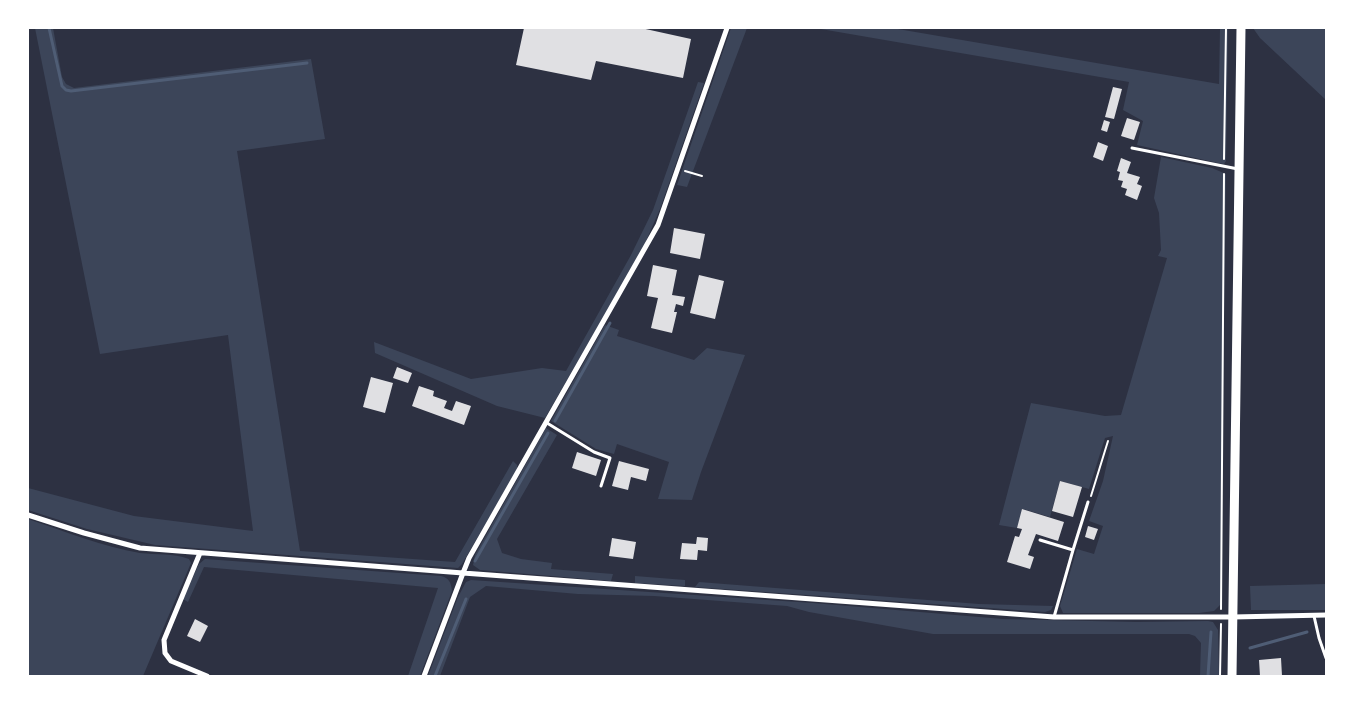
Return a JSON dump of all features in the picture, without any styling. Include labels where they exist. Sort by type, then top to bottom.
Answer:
[{"type":"main road","points":[[1232,676],[1241,28]]},
{"type":"street","points":[[424,676],[469,558],[658,224],[727,28]]},
{"type":"street","points":[[28,515],[140,548],[462,574],[1054,617],[1326,615]]},
{"type":"street","points":[[200,553],[164,640],[165,653],[171,662],[206,676]]},
{"type":"lane","points":[[1132,148],[1239,170]]},
{"type":"lane","points":[[547,423],[594,452],[610,458],[601,486]]},
{"type":"lane","points":[[1054,617],[1088,502]]},
{"type":"lane","points":[[1040,540],[1073,550]]},
{"type":"lane","points":[[1314,616],[1326,658]]},
{"type":"path","points":[[1220,676],[1226,28]]},
{"type":"path","points":[[678,170],[702,176]]},
{"type":"path","points":[[1088,502],[1093,492],[1108,441]]},
{"type":"shaded area","points":[[35,28],[53,28],[62,77],[66,84],[74,88],[311,59],[325,139],[237,151],[300,551],[455,562],[513,461],[517,465],[517,470],[458,568],[155,545],[87,529],[28,510],[28,488],[134,516],[253,531],[228,335],[100,354]]},
{"type":"shaded area","points":[[731,28],[747,28],[687,187],[677,185]]},
{"type":"shaded area","points":[[815,28],[892,28],[1219,84],[1220,28],[1228,28],[1226,161],[1224,164],[1218,163],[1137,145],[1143,121],[1123,110],[1129,82]]},
{"type":"shaded area","points":[[1253,28],[1326,28],[1326,100],[1260,38]]},
{"type":"shaded area","points":[[698,82],[704,83],[660,209],[642,250],[545,418],[497,406],[375,353],[374,342],[471,379],[542,368],[566,371],[631,255],[653,210]]},
{"type":"shaded area","points":[[1161,157],[1212,168],[1226,174],[1220,605],[1214,611],[1199,613],[1063,613],[1060,606],[1077,549],[1094,554],[1103,526],[1089,521],[1103,481],[1113,436],[1105,438],[1089,489],[1060,481],[1050,517],[1023,509],[1017,528],[999,525],[1031,403],[1105,416],[1121,415],[1167,258],[1158,256],[1161,250],[1159,213],[1154,198]]},
{"type":"shaded area","points":[[605,325],[619,330],[617,336],[694,360],[707,348],[745,355],[692,500],[658,499],[669,462],[617,444],[614,454],[596,449],[551,421]]},
{"type":"shaded area","points":[[546,428],[557,435],[497,539],[502,553],[521,559],[552,563],[551,569],[613,574],[611,581],[480,570],[473,565],[475,555]]},
{"type":"shaded area","points":[[28,519],[112,547],[140,553],[171,555],[189,559],[191,563],[143,676],[28,676]]},
{"type":"shaded area","points":[[205,559],[441,576],[449,581],[452,591],[420,676],[408,676],[438,588],[204,567],[188,602],[183,599],[199,564]]},
{"type":"shaded area","points":[[635,576],[685,580],[685,586],[635,583]]},
{"type":"shaded area","points":[[471,580],[813,603],[1003,619],[1136,622],[1208,621],[1213,622],[1218,630],[1219,676],[1200,676],[1201,643],[1195,636],[1189,634],[933,634],[809,612],[787,606],[654,596],[578,594],[486,586],[470,597],[440,676],[428,676],[458,597],[466,582]]},
{"type":"shaded area","points":[[699,582],[979,604],[1053,606],[1051,610],[1045,612],[695,587]]},
{"type":"shaded area","points":[[1326,584],[1326,610],[1251,610],[1250,586]]},
{"type":"building","points":[[524,28],[641,28],[691,39],[683,78],[596,61],[591,80],[516,65]]},
{"type":"building","points":[[1113,87],[1122,89],[1114,119],[1105,117]]},
{"type":"building","points":[[1127,118],[1140,122],[1134,140],[1121,136]]},
{"type":"building","points":[[1104,120],[1110,122],[1107,132],[1101,130]]},
{"type":"building","points":[[1098,142],[1108,146],[1103,161],[1093,157]]},
{"type":"building","points":[[1121,158],[1131,162],[1127,173],[1140,177],[1137,184],[1142,186],[1137,200],[1125,195],[1127,189],[1121,187],[1123,181],[1118,180],[1120,172],[1117,171]]},
{"type":"building","points":[[674,228],[705,234],[700,259],[670,253]]},
{"type":"building","points":[[653,265],[677,270],[672,295],[685,297],[683,306],[676,304],[674,312],[677,312],[672,333],[651,328],[658,298],[647,296]]},
{"type":"building","points":[[699,275],[724,281],[715,319],[690,313]]},
{"type":"building","points":[[397,367],[412,373],[408,383],[393,378]]},
{"type":"building","points":[[371,377],[393,383],[385,413],[363,407]]},
{"type":"building","points":[[419,386],[434,391],[433,396],[447,401],[444,408],[452,411],[456,401],[471,406],[464,425],[412,406]]},
{"type":"building","points":[[577,452],[601,460],[596,476],[572,468]]},
{"type":"building","points":[[619,461],[649,469],[646,481],[631,477],[628,490],[612,486]]},
{"type":"building","points":[[1060,481],[1082,487],[1073,517],[1052,511]]},
{"type":"building","points":[[1022,509],[1064,522],[1058,541],[1036,534],[1028,555],[1034,557],[1030,569],[1007,562],[1015,536],[1019,537],[1022,529],[1017,528]]},
{"type":"building","points":[[1088,526],[1098,529],[1094,540],[1085,537]]},
{"type":"building","points":[[697,537],[708,538],[707,551],[698,550],[697,560],[680,559],[682,543],[696,544]]},
{"type":"building","points":[[612,538],[636,542],[633,559],[609,556]]},
{"type":"building","points":[[195,619],[208,626],[200,642],[187,636]]},
{"type":"building","points":[[1281,658],[1282,676],[1260,676],[1259,660]]},
{"type":"waterway","points":[[49,28],[62,86],[66,90],[71,91],[307,63]]},
{"type":"waterway","points":[[555,421],[610,323]]},
{"type":"waterway","points":[[475,561],[548,433]]},
{"type":"waterway","points":[[435,676],[466,599]]},
{"type":"waterway","points":[[1208,676],[1211,632]]},
{"type":"waterway","points":[[1250,648],[1307,632]]}]
